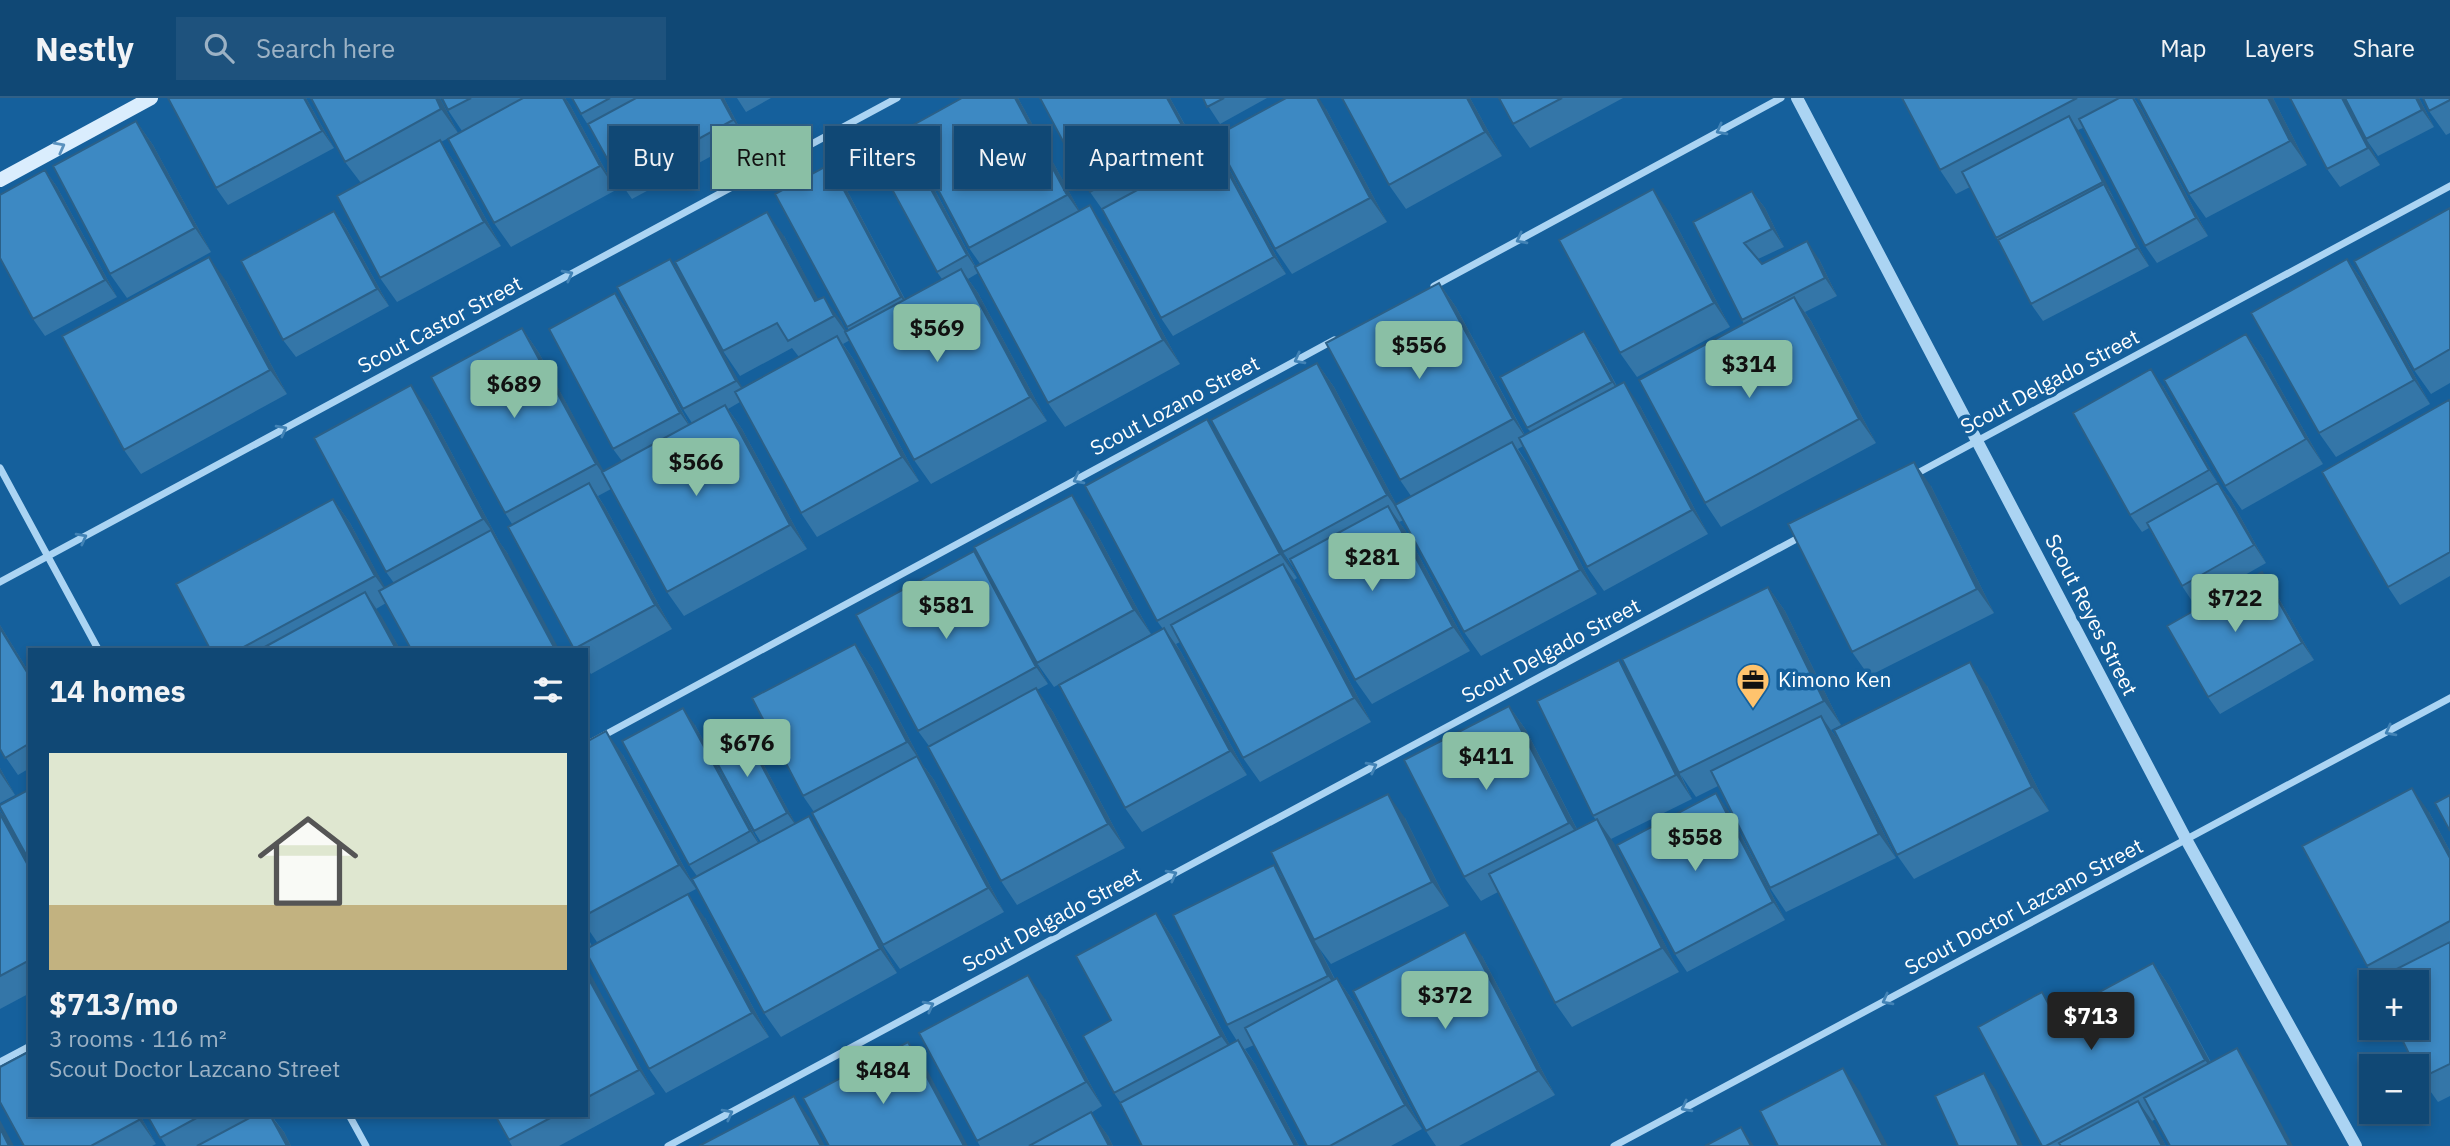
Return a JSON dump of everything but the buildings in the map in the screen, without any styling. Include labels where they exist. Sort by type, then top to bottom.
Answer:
[{"type":"main road","points":[[0,180],[151,98]]},
{"type":"street","name":"Scout Castor Street","points":[[0,582],[897,98]]},
{"type":"street","points":[[1428,289],[1781,98]]},
{"type":"street","name":"Scout Reyes Street","points":[[1797,98],[2187,841],[2357,1146]]},
{"type":"street","name":"Scout Delgado Street","points":[[1903,481],[2450,186]]},
{"type":"street","name":"Scout Lozano Street","points":[[588,744],[1342,335]]},
{"type":"street","points":[[0,468],[97,648]]},
{"type":"street","name":"Scout Delgado Street","points":[[668,1146],[1805,534]]},
{"type":"street","name":"Scout Doctor Lazcano Street","points":[[1614,1146],[2450,698]]},
{"type":"street","points":[[0,1062],[28,1047]]},
{"type":"street","points":[[350,1117],[366,1146]]},
{"type":"place","name":"Kimono Ken","points":[[1753,710]]}]
